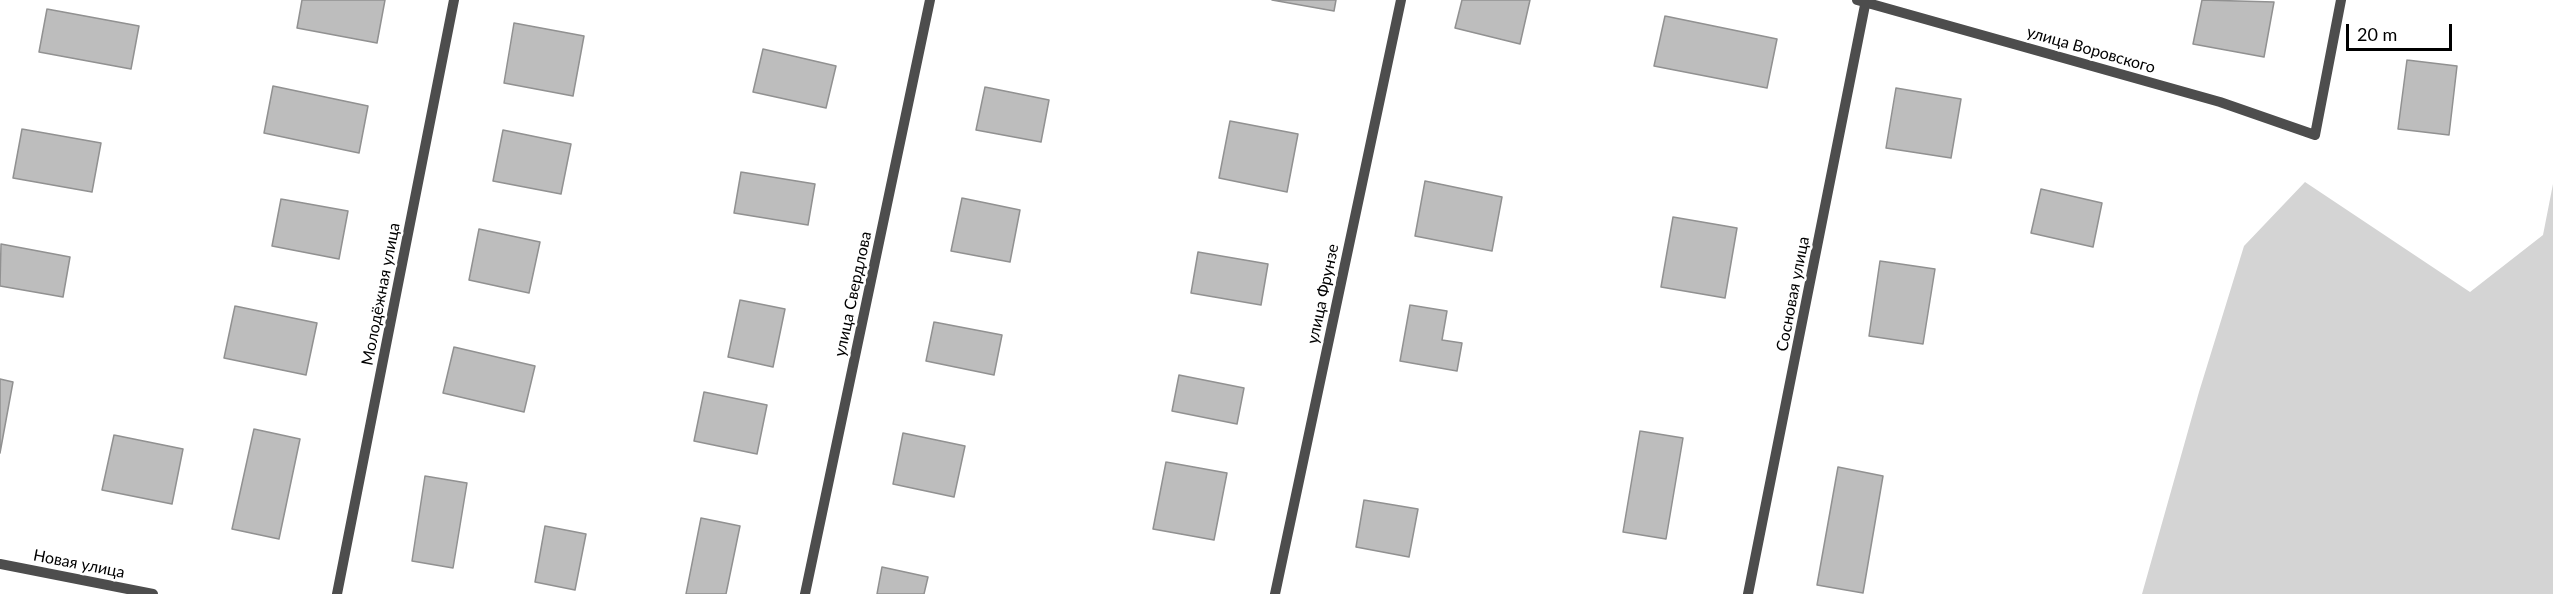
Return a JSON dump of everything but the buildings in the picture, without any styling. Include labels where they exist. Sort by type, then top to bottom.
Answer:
[{"type":"street","name":"Молодёжная улица","points":[[337,594],[454,0]]},
{"type":"street","name":"улица Свердлова","points":[[805,594],[930,0]]},
{"type":"street","name":"улица Фрунзе","points":[[1275,594],[1401,0]]},
{"type":"street","name":"улица Воровского","points":[[1863,1],[2220,102],[2315,135],[2340,0]]},
{"type":"street","name":"Сосновая улица","points":[[1748,594],[1863,1]]},
{"type":"street","name":"Новая улица","points":[[0,564],[153,594]]},
{"type":"shaded area","points":[[2305,182],[2470,292],[2543,235],[2553,184],[2553,594],[2142,594],[2199,392],[2244,246]]}]
